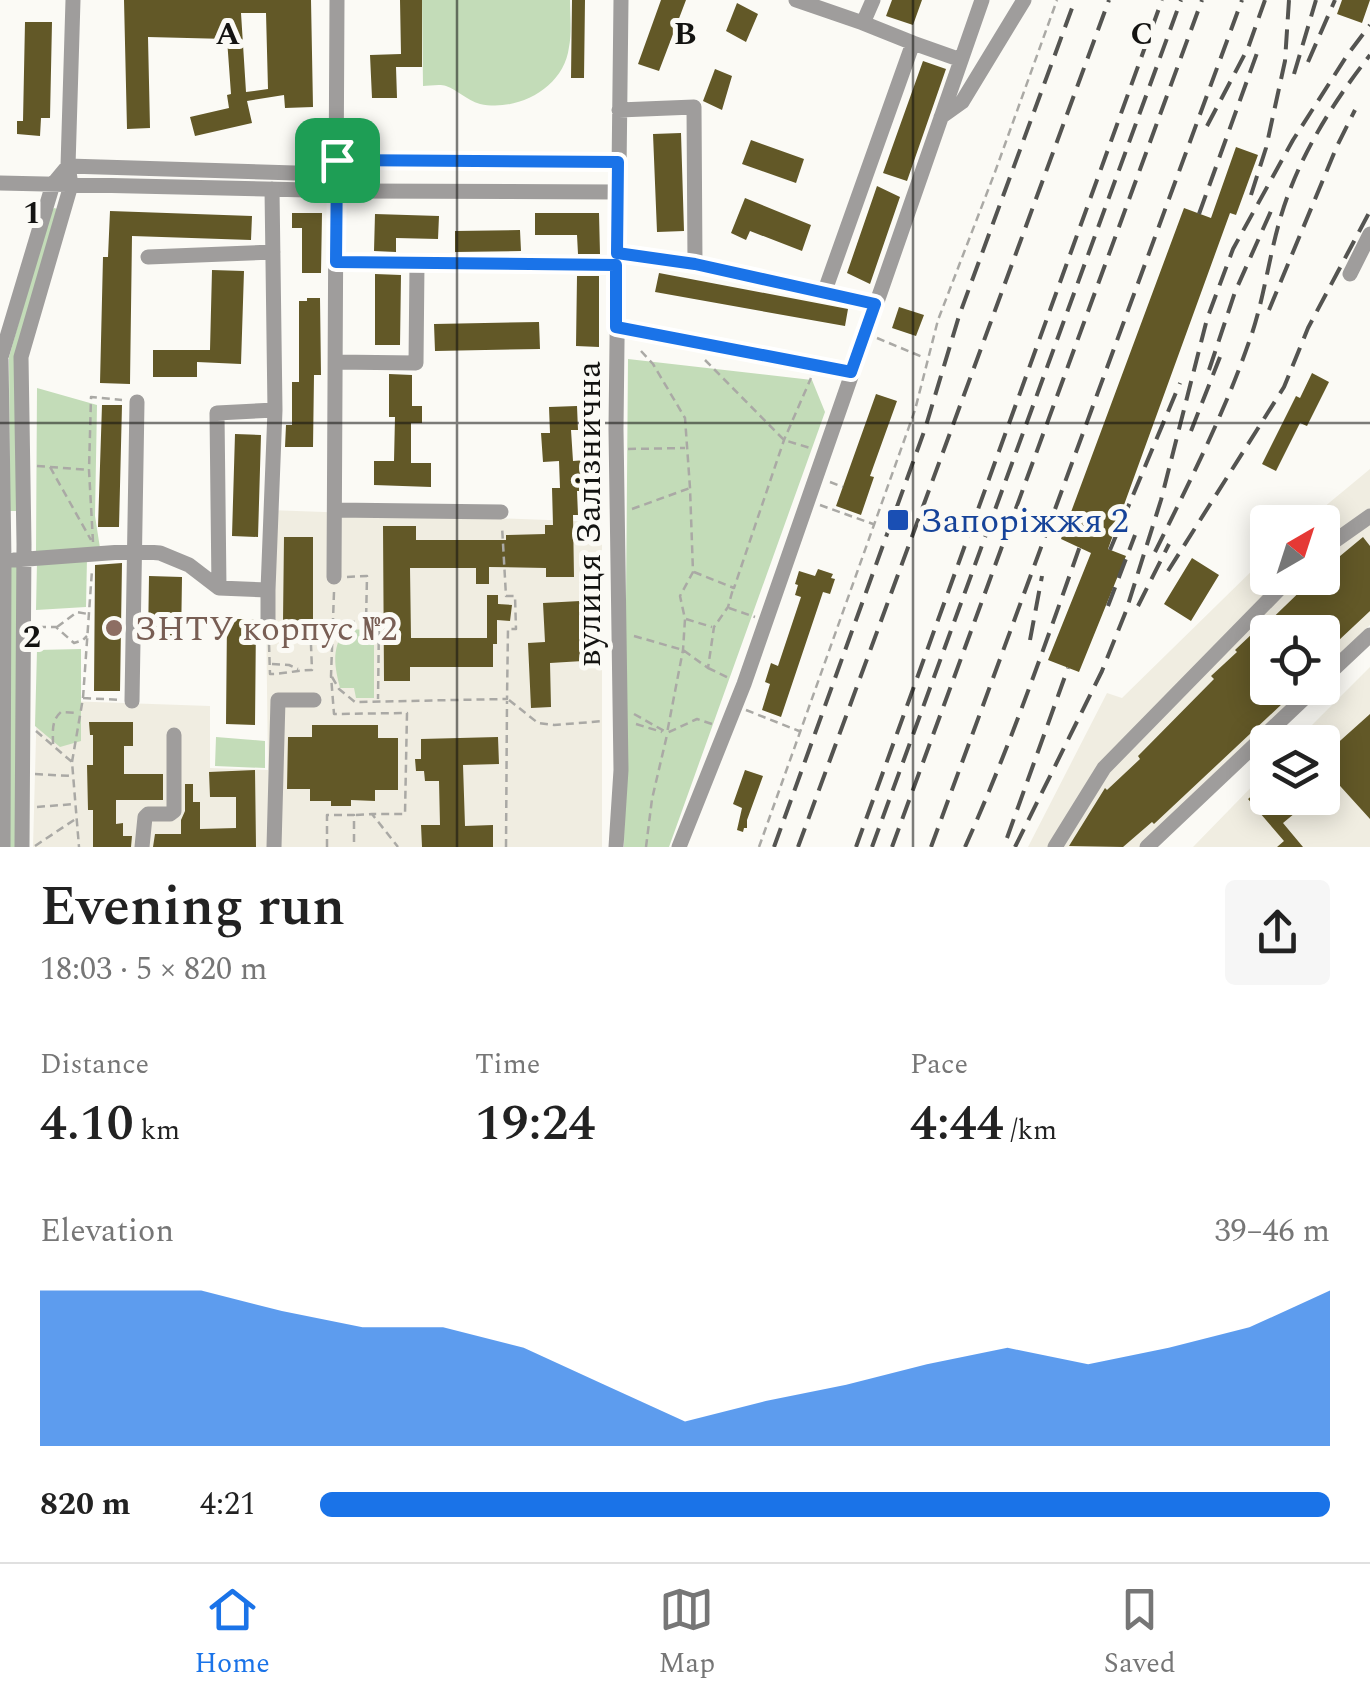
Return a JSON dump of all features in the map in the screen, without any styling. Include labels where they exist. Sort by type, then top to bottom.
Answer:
[{"type":"street","points":[[22,847],[22,357],[70,185],[73,0]]},
{"type":"street","points":[[334,578],[337,190],[332,167],[337,0]]},
{"type":"street","name":"вулиця Залізнична","points":[[616,847],[621,770],[614,716],[618,631],[616,327],[621,0]]},
{"type":"street","points":[[796,0],[960,60]]},
{"type":"street","points":[[863,23],[872,0]]},
{"type":"street","points":[[679,847],[744,684],[982,0]]},
{"type":"street","points":[[941,116],[962,102],[1024,0]]},
{"type":"street","points":[[824,293],[913,43]]},
{"type":"street","points":[[619,110],[694,107],[695,264]]},
{"type":"street","points":[[3,847],[1,357],[52,184],[68,166],[618,162]]},
{"type":"street","points":[[0,183],[617,192]]},
{"type":"street","points":[[272,189],[274,410],[268,632],[311,634]]},
{"type":"street","points":[[1350,274],[1370,234]]},
{"type":"street","points":[[148,257],[272,252]]},
{"type":"street","points":[[336,262],[617,259],[695,264],[875,304]]},
{"type":"street","points":[[336,362],[416,363],[417,264]]},
{"type":"street","points":[[616,327],[851,372]]},
{"type":"street","points":[[132,701],[137,402]]},
{"type":"street","points":[[219,588],[217,413],[274,410]]},
{"type":"street","points":[[334,510],[501,512]]},
{"type":"street","points":[[1340,537],[1370,516]]},
{"type":"street","points":[[2,560],[160,553],[189,565],[219,588],[268,590]]},
{"type":"street","points":[[1055,847],[1104,768],[1273,595]]},
{"type":"street","points":[[1340,664],[1370,636]]},
{"type":"street","points":[[274,847],[278,700],[314,700]]},
{"type":"street","points":[[1147,847],[1296,705]]},
{"type":"street","points":[[142,847],[144,817],[174,811],[174,735]]},
{"type":"path","points":[[759,847],[916,410],[938,320],[1057,0]]},
{"type":"path","points":[[876,337],[928,360]]},
{"type":"path","points":[[642,351],[684,418],[692,572],[680,596],[683,650],[646,847]]},
{"type":"path","points":[[705,360],[784,440],[812,449]]},
{"type":"path","points":[[708,668],[714,627],[728,608],[784,440],[813,372]]},
{"type":"path","points":[[50,467],[93,544],[91,397],[137,402]]},
{"type":"path","points":[[616,450],[687,448]]},
{"type":"path","points":[[31,466],[89,470]]},
{"type":"path","points":[[827,480],[843,486]]},
{"type":"path","points":[[616,514],[690,488]]},
{"type":"path","points":[[818,505],[874,524]]},
{"type":"path","points":[[501,512],[506,596],[515,596],[516,628],[508,629],[506,847]]},
{"type":"path","points":[[79,847],[72,762],[83,698],[92,554]]},
{"type":"path","points":[[692,572],[734,588]]},
{"type":"path","points":[[327,847],[327,815],[405,814],[406,713],[334,714],[334,578],[366,576],[366,622]]},
{"type":"path","points":[[728,608],[752,616]]},
{"type":"path","points":[[32,627],[56,627],[76,612],[89,615]]},
{"type":"path","points":[[684,619],[714,627]]},
{"type":"path","points":[[334,622],[378,622],[381,713]]},
{"type":"path","points":[[56,627],[74,643],[88,635]]},
{"type":"path","points":[[618,631],[683,650],[729,678]]},
{"type":"path","points":[[268,632],[270,674],[312,670],[311,634]]},
{"type":"path","points":[[270,664],[289,664],[299,670]]},
{"type":"path","points":[[331,676],[339,690],[356,702],[508,700],[538,723],[554,725],[614,716],[668,733],[696,719],[712,724]]},
{"type":"path","points":[[83,698],[132,701]]},
{"type":"path","points":[[745,709],[799,731]]},
{"type":"path","points":[[54,746],[55,717],[61,712],[81,713]]},
{"type":"path","points":[[614,716],[668,733]]},
{"type":"path","points":[[32,728],[72,762]]},
{"type":"path","points":[[32,774],[74,776]]},
{"type":"path","points":[[32,808],[76,804]]},
{"type":"path","points":[[342,806],[342,815]]},
{"type":"path","points":[[372,814],[398,847]]},
{"type":"path","points":[[354,815],[354,847]]},
{"type":"path","points":[[34,847],[77,818]]},
{"type":"shaded area","points":[[1370,469],[1370,625],[1340,656],[1340,615],[1250,615],[1250,705],[1291,705],[1271,725],[1250,725],[1250,746],[1149,847],[1028,847],[1107,693],[1122,698],[1250,573],[1250,595],[1340,595],[1340,505],[1327,505]]},
{"type":"shaded area","points":[[269,510],[602,522],[602,847],[33,847],[37,700],[210,706],[210,768],[268,770]]},
{"type":"shaded area","points":[[1370,667],[1370,847],[1193,847],[1250,788],[1250,815],[1340,815],[1340,725],[1312,725],[1332,705],[1340,705],[1340,697]]},
{"type":"green space","points":[[422,0],[570,0],[565,62],[549,85],[537,94],[509,104],[480,104],[446,86],[423,86]]},
{"type":"green space","points":[[54,208],[58,209],[16,358],[18,511],[10,511],[9,357]]},
{"type":"green space","points":[[628,359],[812,380],[825,412],[669,847],[624,847]]},
{"type":"green space","points":[[37,388],[97,405],[95,516],[100,548],[36,554]]},
{"type":"green space","points":[[87,558],[86,607],[36,610],[37,562]]},
{"type":"green space","points":[[9,566],[17,566],[19,847],[10,847]]},
{"type":"green space","points":[[344,629],[374,630],[374,698],[356,698],[354,688],[340,688],[335,658]]},
{"type":"green space","points":[[81,649],[81,741],[60,747],[35,726],[37,650]]},
{"type":"green space","points":[[216,737],[265,741],[265,768],[215,766]]},
{"type":"building","points":[[124,0],[311,0],[313,107],[285,108],[284,95],[247,101],[252,123],[195,136],[190,117],[229,108],[227,39],[148,37],[150,128],[127,129]],"holes":[[[241,13],[266,13],[268,89],[246,92]]]},
{"type":"building","points":[[400,0],[422,0],[422,67],[396,67],[397,98],[372,98],[370,55],[401,54]]},
{"type":"building","points":[[572,0],[585,0],[584,78],[571,78]]},
{"type":"building","points":[[661,0],[686,0],[659,71],[638,64]]},
{"type":"building","points":[[892,0],[922,0],[913,25],[886,16]]},
{"type":"building","points":[[1342,0],[1370,0],[1362,23],[1337,14]]},
{"type":"building","points":[[737,3],[758,14],[746,42],[726,31]]},
{"type":"building","points":[[25,22],[52,22],[50,118],[41,118],[40,136],[17,134],[17,121],[23,121]]},
{"type":"building","points":[[923,61],[946,69],[907,181],[883,173]]},
{"type":"building","points":[[715,69],[732,76],[722,110],[703,101]]},
{"type":"building","points":[[681,133],[684,231],[657,232],[653,134]]},
{"type":"building","points":[[751,140],[804,159],[796,183],[742,164]]},
{"type":"building","points":[[1236,147],[1258,155],[1236,215],[1230,213],[1108,549],[1126,556],[1079,672],[1048,660],[1091,553],[1061,539],[1184,208],[1211,218]]},
{"type":"building","points":[[877,186],[900,197],[870,284],[847,273]]},
{"type":"building","points":[[745,198],[811,225],[802,251],[750,231],[746,240],[731,233]]},
{"type":"building","points":[[110,211],[252,216],[251,240],[132,236],[130,384],[100,383],[103,257],[108,257]]},
{"type":"building","points":[[292,213],[322,213],[321,273],[302,273],[302,228],[292,228]]},
{"type":"building","points":[[535,213],[599,213],[600,254],[578,254],[577,235],[535,235]]},
{"type":"building","points":[[375,214],[439,216],[438,239],[396,238],[396,252],[374,251]]},
{"type":"building","points":[[520,230],[521,251],[455,252],[455,231]]},
{"type":"building","points":[[212,270],[244,271],[241,364],[197,362],[197,377],[153,377],[153,350],[210,350]]},
{"type":"building","points":[[659,273],[848,309],[845,326],[655,292]]},
{"type":"building","points":[[375,274],[401,275],[400,345],[375,345]]},
{"type":"building","points":[[577,276],[599,276],[599,347],[576,346]]},
{"type":"building","points":[[320,298],[321,375],[314,375],[313,447],[285,447],[286,425],[292,425],[292,382],[299,382],[299,301]]},
{"type":"building","points":[[899,307],[924,315],[916,336],[892,328]]},
{"type":"building","points":[[539,322],[540,349],[435,351],[434,324]]},
{"type":"building","points":[[1312,373],[1329,382],[1307,426],[1300,423],[1276,471],[1262,464]]},
{"type":"building","points":[[389,374],[412,375],[412,406],[422,406],[422,423],[411,423],[411,463],[431,463],[431,487],[374,485],[374,461],[394,461],[395,417],[389,417]]},
{"type":"building","points":[[876,394],[897,401],[870,476],[874,477],[861,515],[836,506]]},
{"type":"building","points":[[102,405],[122,405],[119,527],[98,527]]},
{"type":"building","points":[[577,406],[578,430],[571,430],[573,461],[586,460],[588,491],[577,491],[578,515],[573,515],[574,577],[546,577],[546,568],[489,567],[489,584],[476,584],[476,568],[410,568],[411,638],[487,638],[487,595],[498,595],[498,604],[512,605],[510,621],[497,620],[493,667],[410,667],[410,681],[384,681],[383,526],[416,526],[416,540],[506,540],[506,535],[545,534],[545,525],[553,525],[552,488],[560,488],[559,461],[543,462],[541,433],[550,433],[549,407]]},
{"type":"building","points":[[235,434],[261,435],[258,537],[232,536]]},
{"type":"building","points":[[284,537],[313,537],[313,623],[283,621]]},
{"type":"building","points":[[1363,537],[1370,546],[1370,611],[1340,639],[1340,615],[1276,615],[1296,595],[1340,595],[1340,556]]},
{"type":"building","points":[[1192,558],[1219,575],[1191,621],[1164,604]]},
{"type":"building","points":[[122,563],[120,691],[94,691],[95,565]]},
{"type":"building","points":[[818,569],[833,574],[831,578],[835,579],[830,594],[823,592],[781,717],[762,710],[770,684],[765,682],[771,663],[778,666],[801,597],[795,595],[799,571],[815,576]]},
{"type":"building","points":[[149,576],[182,577],[181,642],[148,641]]},
{"type":"building","points":[[580,601],[583,661],[550,663],[551,707],[531,708],[528,643],[545,642],[543,603]]},
{"type":"building","points":[[227,619],[256,619],[255,725],[226,724]]},
{"type":"building","points":[[1250,636],[1250,705],[1281,705],[1260,725],[1250,725],[1250,734],[1154,824],[1123,847],[1069,846],[1105,788],[1140,759],[1138,756],[1214,679],[1211,676]]},
{"type":"building","points":[[1370,714],[1370,819],[1340,786],[1340,741]]},
{"type":"building","points":[[89,722],[133,722],[133,746],[124,746],[124,774],[163,774],[163,800],[116,800],[116,824],[123,823],[123,836],[132,836],[131,847],[93,847],[93,810],[88,810],[87,765],[93,765]]},
{"type":"building","points":[[312,725],[378,725],[378,738],[398,738],[398,790],[375,790],[375,801],[351,800],[351,806],[331,806],[331,801],[310,801],[310,789],[287,789],[288,737],[312,737]]},
{"type":"building","points":[[498,737],[499,764],[463,765],[465,826],[493,825],[493,847],[422,847],[421,825],[440,825],[439,781],[425,781],[424,771],[416,771],[415,759],[421,759],[421,739]]},
{"type":"building","points":[[255,770],[256,847],[153,847],[155,834],[181,834],[185,784],[193,784],[193,802],[200,802],[200,829],[236,828],[236,797],[210,797],[209,772]]},
{"type":"building","points":[[745,770],[763,776],[743,832],[737,830],[742,808],[733,804]]},
{"type":"building","points":[[1262,815],[1293,815],[1283,823],[1303,847],[1277,847],[1284,841]]},
{"type":"railway","points":[[774,847],[925,429],[959,316],[1075,0]]},
{"type":"railway","points":[[798,847],[1109,0]]},
{"type":"railway","points":[[856,847],[1162,0]]},
{"type":"railway","points":[[872,847],[1181,0]]},
{"type":"railway","points":[[892,847],[1202,0]]},
{"type":"railway","points":[[931,847],[1242,0]]},
{"type":"railway","points":[[1207,126],[1248,48],[1265,0]]},
{"type":"railway","points":[[1251,195],[1285,61],[1289,0]]},
{"type":"railway","points":[[1294,74],[1316,0]]},
{"type":"railway","points":[[1308,62],[1335,0]]},
{"type":"railway","points":[[1015,847],[1102,671],[1126,611],[1161,500],[1207,319],[1233,249],[1293,140],[1370,25]]},
{"type":"railway","points":[[1199,214],[1257,53]]},
{"type":"railway","points":[[1155,552],[1239,369],[1295,178],[1329,114],[1370,55]]},
{"type":"railway","points":[[1269,310],[1355,110]]},
{"type":"railway","points":[[1209,370],[1235,292],[1271,211]]},
{"type":"railway","points":[[1168,571],[1284,387],[1308,328],[1370,211]]},
{"type":"railway","points":[[1191,431],[1220,357]]},
{"type":"railway","points":[[1110,550],[1180,383]]},
{"type":"railway","points":[[1108,606],[1135,535]]},
{"type":"railway","points":[[1138,606],[1169,544]]},
{"type":"railway","points":[[965,847],[1011,736],[1080,546]]},
{"type":"railway","points":[[1030,640],[1042,576]]},
{"type":"railway","points":[[1007,838],[1068,668]]},
{"type":"place","name":"Запоріжжя 2","points":[[898,520]]},
{"type":"place","name":"ЗНТУ корпус №2","points":[[114,628]]},
{"type":"route","points":[[337,160],[618,162],[617,253],[695,264],[875,304],[851,372],[616,327],[616,265],[336,262],[337,160]]}]
